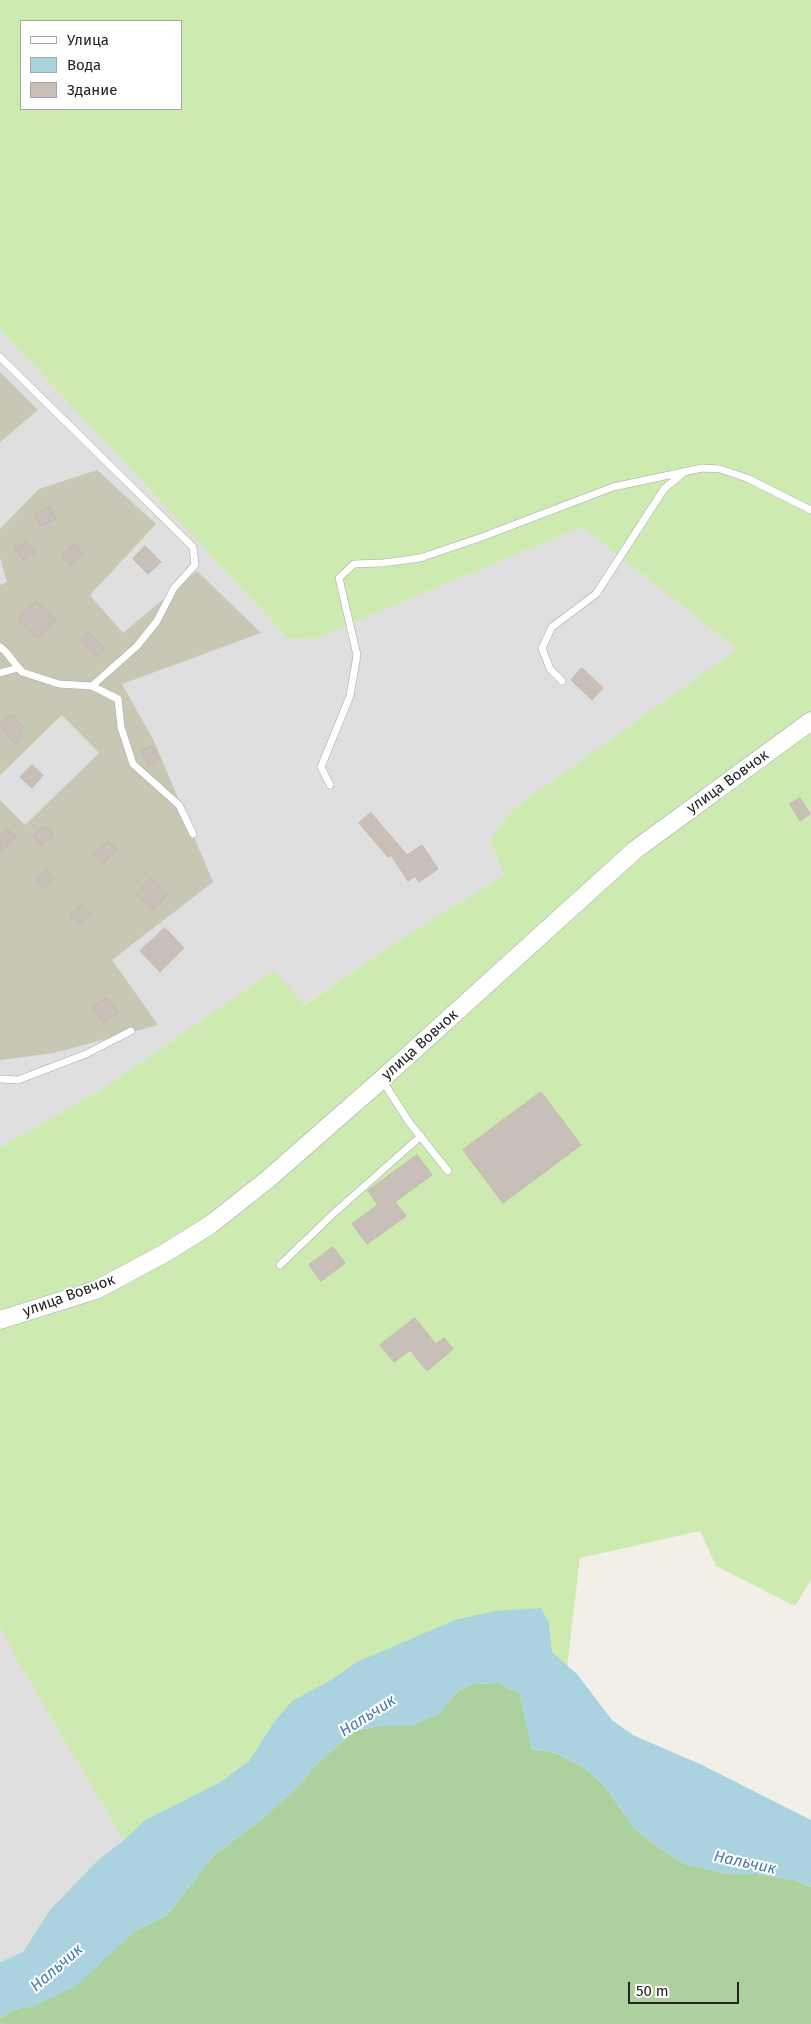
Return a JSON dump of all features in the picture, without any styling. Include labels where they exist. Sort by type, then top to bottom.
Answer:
[{"type":"street","name":"улица Вовчок","points":[[0,1320],[96,1290],[185,1241],[238,1204],[381,1080],[635,850],[811,721]]},
{"type":"lane","points":[[0,357],[193,547],[195,564],[174,588],[157,621],[138,646],[92,686]]},
{"type":"lane","points":[[330,785],[321,768],[350,696],[357,655],[339,578],[354,564],[383,563],[420,558],[482,537],[613,487],[702,468],[720,469],[747,478],[811,510]]},
{"type":"lane","points":[[562,681],[550,669],[542,648],[552,627],[596,594],[664,489],[684,472]]},
{"type":"lane","points":[[0,647],[22,672],[60,684],[92,686],[118,699],[121,727],[133,764],[179,805],[193,834]]},
{"type":"lane","points":[[0,672],[18,668]]},
{"type":"lane","points":[[0,1079],[18,1080],[86,1054],[131,1031]]},
{"type":"lane","points":[[381,1080],[409,1122],[448,1171]]},
{"type":"lane","points":[[280,1265],[333,1214],[421,1136]]},
{"type":"shaded area","points":[[0,329],[288,638],[314,639],[582,527],[737,649],[512,810],[490,841],[504,875],[395,943],[303,1005],[274,970],[99,1091],[0,1147]]},
{"type":"shaded area","points":[[0,372],[38,410],[0,442]]},
{"type":"shaded area","points":[[97,470],[156,524],[90,595],[123,633],[197,571],[261,633],[122,684],[154,741],[213,882],[112,960],[158,1025],[54,1053],[0,1060],[0,800],[25,825],[99,753],[62,715],[0,775],[0,585],[7,582],[0,558],[0,529],[39,489]]},
{"type":"shaded area","points":[[0,1626],[18,1662],[124,1840],[98,1860],[51,1910],[23,1952],[0,1962]]},
{"type":"green space","points":[[0,0],[811,0],[811,1580],[795,1606],[716,1566],[700,1531],[580,1558],[567,1667],[552,1652],[549,1623],[357,1662],[274,1722],[249,1761],[220,1782],[145,1820],[124,1840],[18,1662],[0,1626],[0,1147],[99,1091],[274,970],[304,1005],[395,943],[504,875],[490,841],[512,810],[737,649],[582,527],[314,639],[288,638],[0,329]]},
{"type":"green space","points":[[499,1683],[520,1694],[532,1749],[556,1753],[585,1768],[604,1785],[633,1827],[654,1844],[685,1864],[729,1874],[757,1874],[795,1880],[811,1887],[811,2024],[0,2024],[0,2018],[16,2009],[34,2006],[109,1954],[135,1931],[167,1915],[213,1856],[267,1815],[299,1785],[315,1766],[354,1731],[379,1726],[411,1726],[439,1713],[459,1690],[473,1684]]},
{"type":"water","name":"Нальчик","points":[[541,1608],[549,1623],[552,1652],[577,1674],[612,1720],[633,1735],[702,1765],[811,1820],[811,1887],[795,1880],[757,1874],[729,1874],[685,1864],[654,1844],[633,1827],[604,1785],[585,1768],[556,1753],[532,1749],[520,1694],[499,1683],[473,1684],[459,1690],[439,1714],[411,1726],[379,1726],[354,1731],[315,1766],[299,1785],[267,1815],[213,1856],[167,1915],[135,1931],[76,1986],[34,2006],[16,2009],[0,2018],[0,1962],[23,1952],[50,1910],[98,1860],[124,1840],[145,1820],[220,1782],[249,1761],[274,1722],[292,1701],[331,1680],[357,1662],[455,1620],[494,1611]]},
{"type":"building","points":[[50,507],[56,519],[41,526],[35,515]]},
{"type":"building","points":[[27,541],[35,552],[23,560],[15,549]]},
{"type":"building","points":[[75,544],[83,554],[70,565],[62,555]]},
{"type":"building","points":[[145,546],[161,562],[148,574],[133,559]]},
{"type":"building","points":[[37,601],[56,621],[37,639],[18,619]]},
{"type":"building","points":[[89,632],[105,649],[96,657],[80,641]]},
{"type":"building","points":[[582,668],[603,688],[592,700],[571,680]]},
{"type":"building","points":[[12,714],[24,728],[20,732],[23,737],[15,744],[0,726]]},
{"type":"building","points":[[152,746],[160,759],[149,766],[141,752]]},
{"type":"building","points":[[32,765],[43,775],[32,788],[20,777]]},
{"type":"building","points":[[800,798],[810,814],[800,821],[790,804]]},
{"type":"building","points":[[371,813],[407,855],[422,845],[438,869],[419,882],[415,876],[408,881],[391,855],[388,857],[359,823]]},
{"type":"building","points":[[46,826],[54,835],[41,845],[33,836]]},
{"type":"building","points":[[7,829],[16,837],[0,853],[0,836]]},
{"type":"building","points":[[108,841],[117,850],[102,864],[93,854]]},
{"type":"building","points":[[47,870],[55,878],[44,889],[36,880]]},
{"type":"building","points":[[152,878],[168,894],[153,910],[136,894]]},
{"type":"building","points":[[82,904],[90,913],[79,924],[70,915]]},
{"type":"building","points":[[165,928],[184,948],[160,972],[140,951]]},
{"type":"building","points":[[107,998],[118,1013],[103,1023],[93,1008]]},
{"type":"building","points":[[541,1092],[581,1145],[503,1203],[463,1150]]},
{"type":"building","points":[[417,1155],[432,1175],[395,1202],[406,1216],[367,1244],[352,1224],[378,1205],[368,1191]]},
{"type":"building","points":[[333,1247],[345,1263],[321,1281],[309,1265]]},
{"type":"building","points":[[415,1318],[436,1344],[444,1338],[453,1349],[427,1371],[410,1350],[394,1362],[380,1345]]}]
